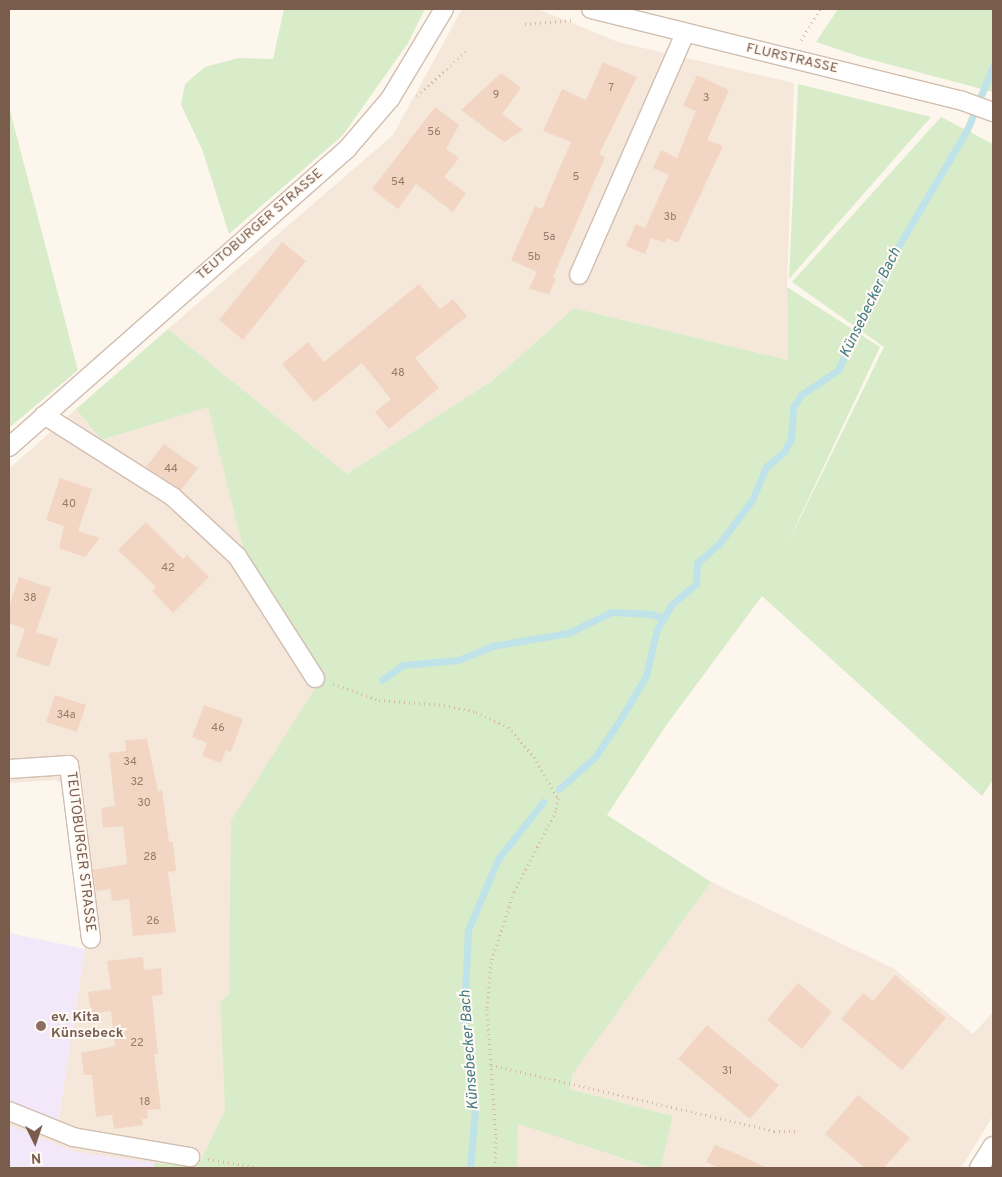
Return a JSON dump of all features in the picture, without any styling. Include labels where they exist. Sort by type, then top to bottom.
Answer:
[{"type":"street","name":"TEUTOBURGER STRASSE","points":[[9,447],[374,121],[444,9]]},
{"type":"street","name":"FLURSTRASSE","points":[[591,9],[685,34],[960,100],[993,112]]},
{"type":"street","points":[[579,275],[685,34]]},
{"type":"street","points":[[44,416],[173,497],[237,556],[315,678]]},
{"type":"street","name":"TEUTOBURGER STRASSE","points":[[9,769],[69,765],[90,940]]},
{"type":"street","points":[[9,1111],[74,1137],[190,1157]]},
{"type":"street","points":[[979,1168],[993,1146]]},
{"type":"path","points":[[791,58],[820,9]]},
{"type":"path","points":[[410,102],[466,51]]},
{"type":"path","points":[[315,678],[379,700],[444,705],[476,712],[508,727],[534,757],[558,798],[556,811],[514,892],[491,962],[487,1009],[496,1137],[495,1168]]},
{"type":"path","points":[[491,1065],[774,1131],[797,1130]]},
{"type":"path","points":[[190,1157],[261,1168]]},
{"type":"shaded area","points":[[462,9],[538,9],[618,42],[794,83],[787,287],[788,360],[574,308],[492,381],[347,474],[168,329],[393,135]]},
{"type":"shaded area","points":[[208,406],[243,548],[323,676],[229,994],[220,1002],[225,1110],[198,1166],[155,1163],[157,1168],[9,1168],[9,1103],[58,1123],[85,949],[64,786],[56,780],[9,783],[9,469],[76,409],[103,440]]},
{"type":"shaded area","points":[[711,882],[893,968],[973,1034],[993,1012],[993,1116],[961,1168],[661,1168],[673,1116],[570,1089],[573,1074]]},
{"type":"shaded area","name":"ev. Kita Künsebeck","points":[[9,933],[85,949],[58,1123],[9,1103]]},
{"type":"shaded area","points":[[518,1124],[652,1168],[517,1168]]},
{"type":"shaded area","points":[[9,1125],[76,1152],[155,1163],[157,1168],[9,1168]]},
{"type":"green space","points":[[284,9],[425,9],[408,43],[343,135],[229,234],[202,149],[181,105],[185,84],[205,67],[238,58],[273,59]]},
{"type":"green space","points":[[838,9],[993,9],[993,92],[861,57],[816,42]]},
{"type":"green space","points":[[798,84],[931,117],[789,279]]},
{"type":"green space","points":[[9,107],[78,370],[9,428]]},
{"type":"green space","points":[[941,117],[993,144],[993,780],[982,796],[762,596],[665,727],[607,815],[711,882],[573,1074],[570,1089],[673,1116],[661,1168],[652,1168],[518,1124],[517,1168],[154,1167],[155,1163],[198,1166],[225,1110],[220,1002],[229,994],[231,821],[323,676],[243,548],[208,407],[102,440],[76,409],[168,329],[347,474],[492,381],[574,308],[788,360],[787,287],[880,347],[782,555],[884,347],[792,282]]},
{"type":"building","points":[[603,62],[637,77],[599,154],[605,157],[553,277],[556,279],[549,294],[529,289],[537,272],[511,260],[535,206],[542,209],[571,142],[543,131],[562,89],[586,100]]},
{"type":"building","points":[[501,73],[521,88],[502,114],[523,130],[504,142],[461,110]]},
{"type":"building","points":[[697,75],[729,90],[707,140],[723,146],[678,243],[667,238],[665,243],[651,238],[645,254],[626,246],[636,224],[645,228],[669,175],[653,168],[661,150],[677,158],[696,111],[683,106]]},
{"type":"building","points":[[435,107],[459,125],[446,149],[459,158],[444,177],[466,193],[453,212],[416,184],[398,209],[372,189]]},
{"type":"building","points":[[282,242],[306,261],[243,340],[219,320]]},
{"type":"building","points":[[419,284],[440,309],[453,299],[467,316],[415,358],[439,388],[389,429],[375,412],[391,399],[362,363],[314,402],[282,364],[308,342],[324,362]]},
{"type":"building","points":[[164,444],[198,468],[181,490],[146,467]]},
{"type":"building","points":[[60,478],[92,489],[78,531],[100,538],[85,557],[59,548],[64,526],[46,520]]},
{"type":"building","points":[[146,522],[183,559],[187,555],[209,577],[173,613],[152,591],[156,587],[118,550]]},
{"type":"building","points":[[19,577],[51,588],[36,632],[58,639],[49,667],[16,656],[25,629],[9,623],[9,607]]},
{"type":"building","points":[[55,695],[86,705],[77,732],[46,722]]},
{"type":"building","points":[[204,705],[243,719],[231,752],[226,750],[221,763],[202,756],[207,743],[192,737]]},
{"type":"building","points":[[147,739],[158,791],[162,790],[169,842],[173,842],[176,871],[168,872],[176,932],[133,936],[129,899],[112,901],[110,889],[96,891],[93,870],[127,864],[123,826],[103,828],[101,808],[115,806],[109,753],[126,751],[125,740]]},
{"type":"building","points":[[143,957],[144,970],[161,968],[163,995],[152,996],[158,1054],[154,1054],[161,1109],[147,1110],[148,1118],[142,1119],[143,1125],[114,1129],[112,1115],[96,1117],[92,1075],[84,1075],[81,1053],[115,1046],[111,1011],[91,1014],[88,992],[111,989],[107,961]]},
{"type":"building","points":[[895,975],[946,1018],[902,1070],[841,1019],[863,993],[873,1001]]},
{"type":"building","points":[[798,983],[832,1012],[802,1049],[767,1020]]},
{"type":"building","points":[[707,1025],[779,1085],[750,1119],[678,1059]]},
{"type":"building","points":[[858,1095],[910,1138],[884,1168],[865,1168],[825,1134]]},
{"type":"building","points":[[715,1145],[768,1168],[719,1168],[706,1162]]},
{"type":"waterway","name":"Künsebecker Bach","points":[[559,789],[595,757],[621,718],[646,676],[657,629],[672,604],[696,584],[697,563],[719,544],[752,500],[766,467],[784,452],[791,439],[793,408],[801,395],[838,370],[886,267],[967,130],[993,66]]},
{"type":"waterway","points":[[382,680],[403,665],[458,660],[492,646],[568,633],[612,612],[651,614],[663,618]]},
{"type":"waterway","name":"Künsebecker Bach","points":[[470,1168],[475,1109],[464,1013],[468,930],[498,859],[543,802]]},
{"type":"place","name":"ev. Kita Künsebeck","points":[[41,1026]]}]
